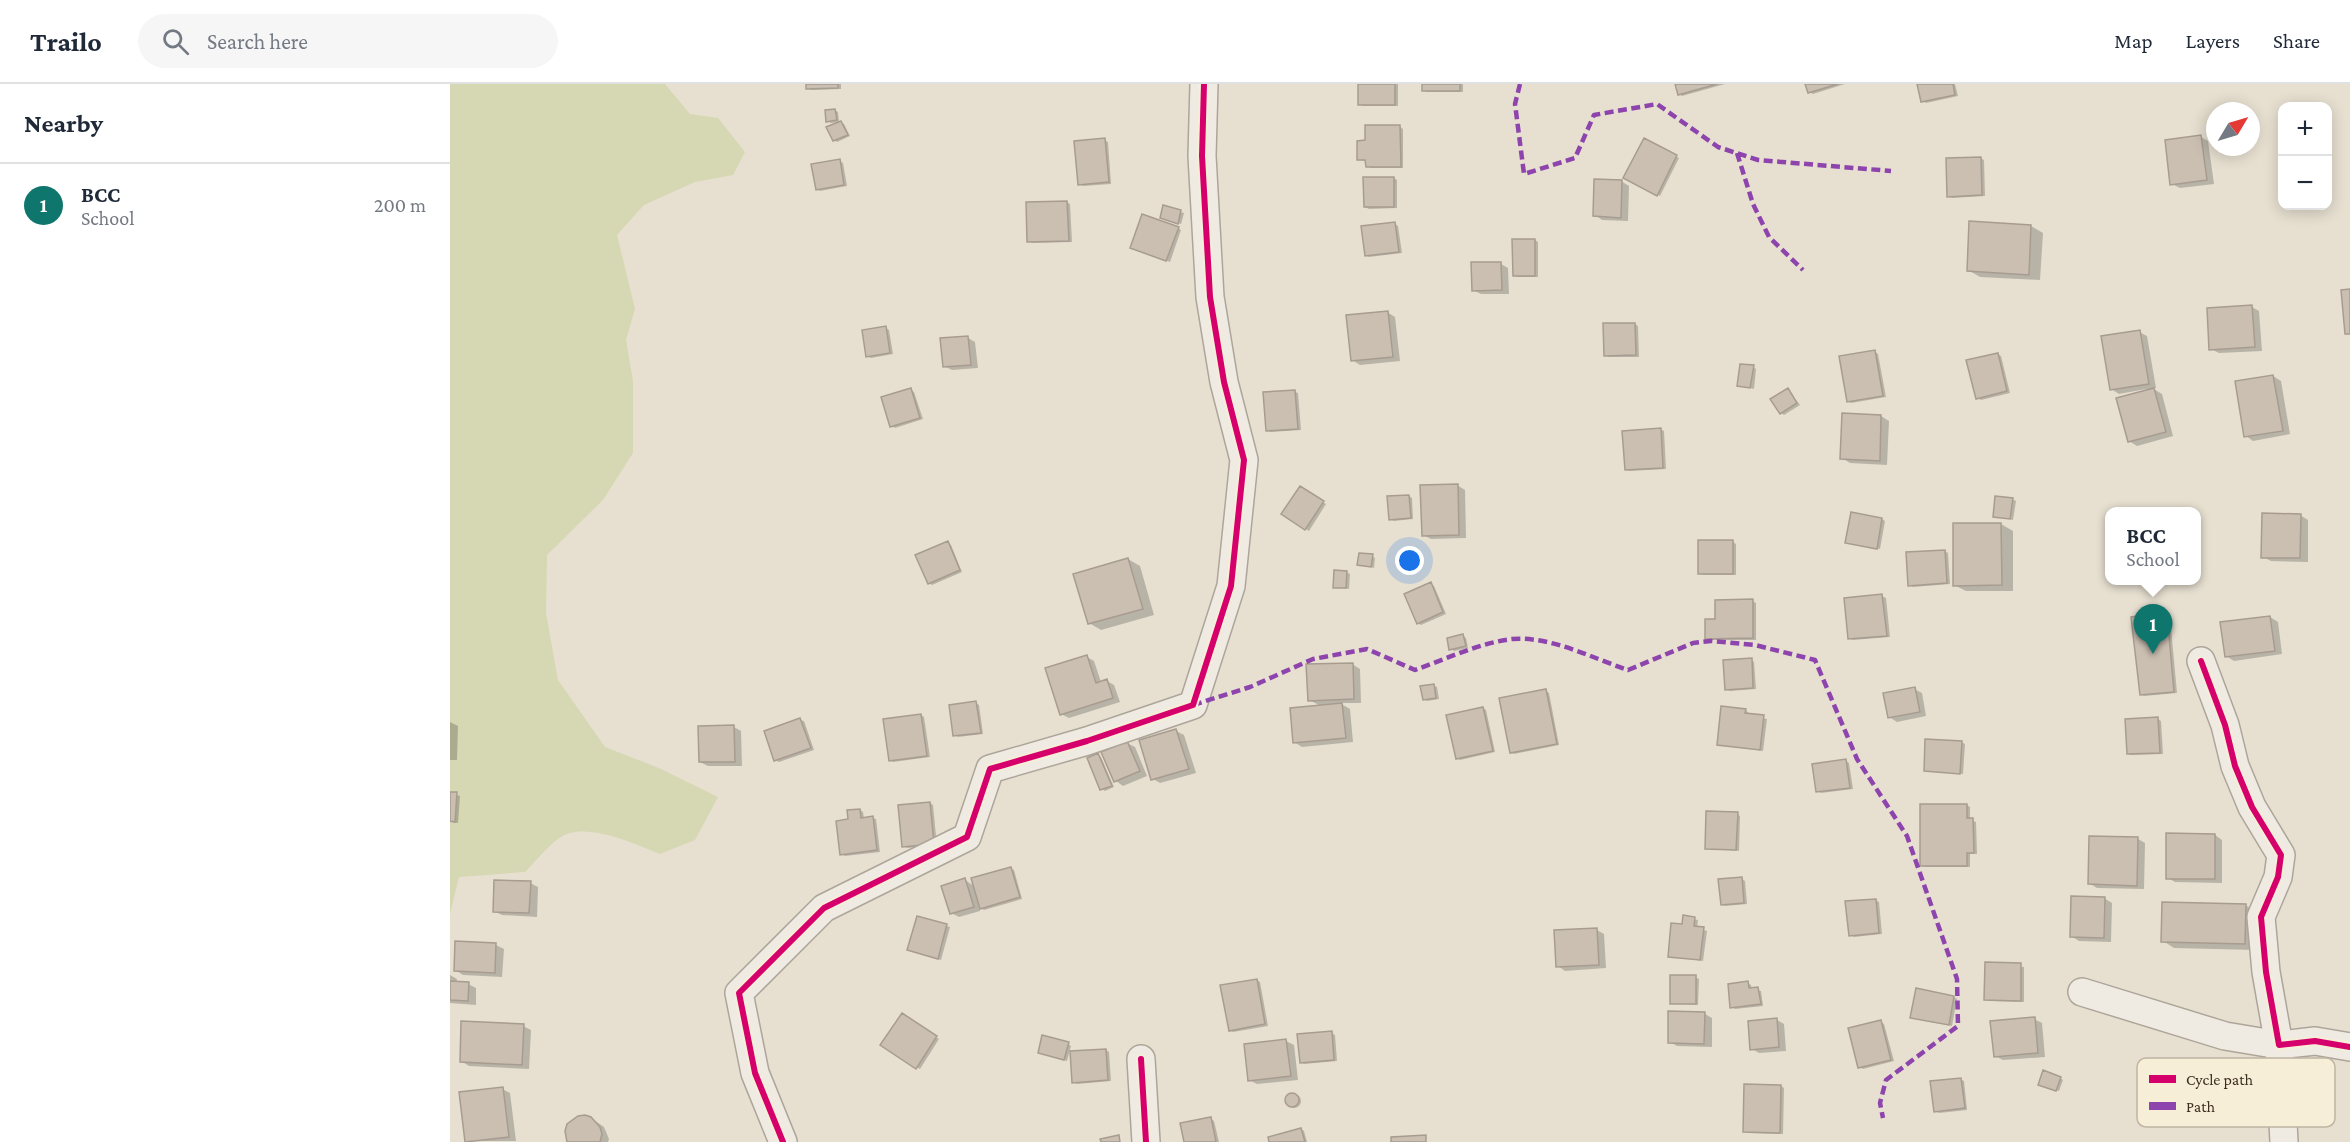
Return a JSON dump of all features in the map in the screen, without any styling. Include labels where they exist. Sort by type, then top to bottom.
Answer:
[{"type":"street","points":[[783,1142],[755,1073],[740,993],[824,908],[967,837],[990,769],[1087,741],[1193,705],[1231,586],[1244,460],[1224,382],[1210,297],[1202,156],[1204,84]]},
{"type":"street","points":[[2201,661],[2225,725],[2235,766],[2252,807],[2281,855],[2278,877],[2261,917],[2266,972],[2280,1058]]},
{"type":"street","points":[[2082,992],[2225,1036],[2279,1045],[2315,1041],[2350,1047]]},
{"type":"street","points":[[1141,1059],[1146,1142]]},
{"type":"street","points":[[2283,1127],[2284,1142]]},
{"type":"green space","points":[[450,84],[665,84],[690,114],[718,118],[745,152],[733,175],[695,182],[644,205],[617,235],[635,309],[626,340],[633,381],[633,453],[603,500],[547,555],[546,613],[558,680],[605,747],[659,768],[718,797],[695,840],[660,854],[609,835],[594,832],[568,833],[545,850],[525,872],[459,877],[450,914]]},
{"type":"building","points":[[806,84],[838,84],[838,88],[806,89]]},
{"type":"building","points":[[1358,84],[1395,84],[1395,105],[1358,105]]},
{"type":"building","points":[[1422,84],[1460,84],[1460,91],[1422,91]]},
{"type":"building","points":[[1675,84],[1717,84],[1678,95]]},
{"type":"building","points":[[1805,84],[1838,84],[1808,93]]},
{"type":"building","points":[[1917,84],[1953,84],[1955,95],[1921,102]]},
{"type":"building","points":[[835,109],[837,120],[826,122],[825,110]]},
{"type":"building","points":[[841,121],[848,135],[833,141],[826,127]]},
{"type":"building","points":[[1365,125],[1400,125],[1401,167],[1366,167],[1365,160],[1357,160],[1357,141],[1365,140]]},
{"type":"building","points":[[2201,135],[2207,180],[2170,185],[2165,140]]},
{"type":"building","points":[[1105,138],[1109,182],[1078,185],[1074,141]]},
{"type":"building","points":[[1644,138],[1677,155],[1657,196],[1623,178]]},
{"type":"building","points":[[1981,157],[1982,195],[1947,197],[1946,158]]},
{"type":"building","points":[[840,159],[844,185],[816,190],[811,164]]},
{"type":"building","points":[[1363,177],[1394,177],[1394,207],[1364,207]]},
{"type":"building","points":[[1594,179],[1622,180],[1621,218],[1593,216]]},
{"type":"building","points":[[1067,201],[1069,241],[1027,242],[1026,202]]},
{"type":"building","points":[[1163,205],[1181,210],[1178,224],[1160,218]]},
{"type":"building","points":[[1142,214],[1179,227],[1166,261],[1130,248]]},
{"type":"building","points":[[1969,221],[2031,225],[2029,275],[1967,271]]},
{"type":"building","points":[[1395,222],[1399,252],[1365,256],[1361,226]]},
{"type":"building","points":[[1512,239],[1535,239],[1535,276],[1513,276]]},
{"type":"building","points":[[1471,262],[1501,262],[1502,290],[1472,291]]},
{"type":"building","points":[[2350,289],[2350,334],[2345,334],[2341,290]]},
{"type":"building","points":[[2252,305],[2255,347],[2209,350],[2207,308]]},
{"type":"building","points":[[1388,311],[1393,357],[1351,361],[1346,315]]},
{"type":"building","points":[[1603,323],[1635,323],[1636,355],[1604,356]]},
{"type":"building","points":[[886,326],[890,353],[866,357],[862,330]]},
{"type":"building","points":[[2140,330],[2149,384],[2110,390],[2101,336]]},
{"type":"building","points":[[968,336],[971,365],[943,367],[940,338]]},
{"type":"building","points":[[1875,350],[1883,396],[1847,402],[1839,356]]},
{"type":"building","points":[[1998,353],[2007,391],[1976,399],[1966,360]]},
{"type":"building","points":[[1740,364],[1754,365],[1750,388],[1737,386]]},
{"type":"building","points":[[2273,375],[2283,431],[2244,437],[2235,381]]},
{"type":"building","points":[[911,388],[920,418],[890,427],[881,397]]},
{"type":"building","points":[[1788,388],[1797,403],[1780,414],[1770,399]]},
{"type":"building","points":[[2154,388],[2166,432],[2128,442],[2116,398]]},
{"type":"building","points":[[1295,390],[1298,429],[1266,431],[1263,392]]},
{"type":"building","points":[[1842,413],[1881,415],[1880,461],[1840,459]]},
{"type":"building","points":[[1661,428],[1663,468],[1625,470],[1622,431]]},
{"type":"building","points":[[1458,484],[1459,535],[1422,536],[1420,485]]},
{"type":"building","points":[[1300,486],[1324,501],[1305,530],[1281,514]]},
{"type":"building","points":[[1409,495],[1411,518],[1389,520],[1387,496]]},
{"type":"building","points":[[1995,496],[2013,498],[2010,519],[1993,517]]},
{"type":"building","points":[[1851,512],[1882,518],[1877,549],[1845,543]]},
{"type":"building","points":[[2262,513],[2301,514],[2300,558],[2261,558]]},
{"type":"building","points":[[1953,523],[2001,523],[2002,585],[1953,586]]},
{"type":"building","points":[[1698,540],[1733,540],[1733,574],[1698,574]]},
{"type":"building","points":[[948,541],[960,570],[928,584],[915,555]]},
{"type":"building","points":[[1945,550],[1947,583],[1908,586],[1906,552]]},
{"type":"building","points":[[1359,553],[1373,554],[1371,567],[1357,565]]},
{"type":"building","points":[[1128,558],[1143,609],[1088,624],[1073,574]]},
{"type":"building","points":[[1334,570],[1347,571],[1346,588],[1333,588]]},
{"type":"building","points":[[1431,582],[1443,612],[1417,624],[1404,594]]},
{"type":"building","points":[[1882,594],[1887,636],[1848,639],[1844,598]]},
{"type":"building","points":[[1753,599],[1753,638],[1705,639],[1705,619],[1715,619],[1715,600]]},
{"type":"building","points":[[2167,613],[2174,692],[2140,695],[2131,617]]},
{"type":"building","points":[[2270,616],[2275,651],[2225,657],[2220,622]]},
{"type":"building","points":[[1463,634],[1466,646],[1449,650],[1447,638]]},
{"type":"building","points":[[1087,655],[1096,683],[1107,679],[1113,698],[1060,715],[1045,668]]},
{"type":"building","points":[[1752,658],[1753,688],[1725,690],[1723,660]]},
{"type":"building","points":[[1353,663],[1354,699],[1308,701],[1306,664]]},
{"type":"building","points":[[1434,684],[1436,698],[1423,700],[1420,686]]},
{"type":"building","points":[[1915,687],[1920,712],[1888,718],[1883,693]]},
{"type":"building","points":[[1546,689],[1557,744],[1510,753],[1499,698]]},
{"type":"building","points":[[976,701],[981,733],[953,736],[949,705]]},
{"type":"building","points":[[1342,703],[1346,738],[1293,743],[1290,708]]},
{"type":"building","points":[[1721,706],[1746,709],[1745,713],[1764,715],[1760,750],[1717,745]]},
{"type":"building","points":[[1483,707],[1493,751],[1456,759],[1446,715]]},
{"type":"building","points":[[921,714],[927,756],[889,761],[883,719]]},
{"type":"building","points":[[2158,717],[2160,753],[2127,754],[2125,719]]},
{"type":"building","points":[[800,718],[811,748],[774,761],[764,731]]},
{"type":"building","points":[[734,725],[735,762],[699,762],[698,726]]},
{"type":"building","points":[[1176,729],[1189,769],[1151,780],[1139,740]]},
{"type":"building","points":[[1925,739],[1962,741],[1960,774],[1924,771]]},
{"type":"building","points":[[1127,741],[1140,771],[1114,782],[1101,752]]},
{"type":"building","points":[[1098,753],[1112,786],[1100,790],[1087,758]]},
{"type":"building","points":[[1846,759],[1850,788],[1816,792],[1812,764]]},
{"type":"building","points":[[450,792],[457,792],[455,822],[450,821]]},
{"type":"building","points":[[930,802],[934,844],[902,847],[898,805]]},
{"type":"building","points":[[1920,804],[1967,804],[1967,818],[1973,818],[1974,853],[1967,853],[1967,866],[1920,866]]},
{"type":"building","points":[[860,809],[861,818],[873,816],[877,850],[840,855],[836,821],[848,819],[847,810]]},
{"type":"building","points":[[1706,811],[1738,812],[1736,850],[1705,849]]},
{"type":"building","points":[[2166,833],[2215,834],[2215,879],[2166,879]]},
{"type":"building","points":[[2089,836],[2138,837],[2137,886],[2088,884]]},
{"type":"building","points":[[1011,867],[1020,897],[980,909],[971,878]]},
{"type":"building","points":[[1742,877],[1744,903],[1721,905],[1718,879]]},
{"type":"building","points":[[965,878],[974,907],[950,914],[941,886]]},
{"type":"building","points":[[494,880],[531,881],[529,913],[493,912]]},
{"type":"building","points":[[2071,896],[2105,897],[2104,938],[2070,937]]},
{"type":"building","points":[[1876,899],[1879,933],[1849,936],[1845,901]]},
{"type":"building","points":[[2162,902],[2246,904],[2245,944],[2161,942]]},
{"type":"building","points":[[1683,915],[1695,917],[1694,926],[1704,927],[1700,960],[1668,957],[1671,923],[1682,924]]},
{"type":"building","points":[[917,916],[947,924],[938,959],[907,950]]},
{"type":"building","points":[[1597,928],[1599,965],[1556,967],[1554,930]]},
{"type":"building","points":[[455,941],[496,943],[495,973],[454,971]]},
{"type":"building","points":[[1985,962],[2021,963],[2021,1001],[1984,1000]]},
{"type":"building","points":[[1670,975],[1696,975],[1696,1004],[1670,1004]]},
{"type":"building","points":[[1257,979],[1265,1024],[1229,1031],[1220,985]]},
{"type":"building","points":[[450,981],[469,982],[468,1001],[450,1000]]},
{"type":"building","points":[[1748,981],[1749,988],[1758,987],[1761,1004],[1730,1008],[1728,984]]},
{"type":"building","points":[[1916,988],[1954,996],[1949,1025],[1910,1018]]},
{"type":"building","points":[[1668,1011],[1705,1012],[1704,1044],[1668,1043]]},
{"type":"building","points":[[902,1013],[937,1036],[916,1069],[880,1045]]},
{"type":"building","points":[[2035,1017],[2038,1053],[1994,1057],[1990,1021]]},
{"type":"building","points":[[1777,1018],[1779,1047],[1750,1050],[1748,1021]]},
{"type":"building","points":[[1881,1020],[1891,1060],[1858,1068],[1848,1028]]},
{"type":"building","points":[[461,1021],[524,1024],[522,1065],[460,1062]]},
{"type":"building","points":[[1332,1031],[1334,1060],[1300,1063],[1297,1034]]},
{"type":"building","points":[[1042,1035],[1069,1042],[1064,1060],[1038,1053]]},
{"type":"building","points":[[1286,1039],[1291,1076],[1248,1081],[1244,1044]]},
{"type":"building","points":[[1106,1049],[1108,1080],[1072,1083],[1070,1051]]},
{"type":"building","points":[[2043,1070],[2061,1077],[2056,1091],[2038,1085]]},
{"type":"building","points":[[1961,1078],[1965,1108],[1934,1112],[1930,1081]]},
{"type":"building","points":[[1744,1084],[1781,1085],[1780,1133],[1743,1132]]},
{"type":"building","points":[[503,1087],[509,1137],[465,1142],[459,1092]]},
{"type":"building","points":[[1289,1093],[1295,1093],[1299,1100],[1295,1107],[1289,1107],[1285,1103],[1285,1097]]},
{"type":"building","points":[[578,1116],[591,1117],[600,1127],[602,1134],[600,1142],[567,1142],[565,1131],[567,1124]]},
{"type":"building","points":[[1211,1117],[1216,1142],[1184,1142],[1180,1123]]},
{"type":"building","points":[[1301,1128],[1305,1142],[1269,1142],[1268,1137]]},
{"type":"building","points":[[1119,1135],[1120,1142],[1101,1142],[1100,1139]]},
{"type":"building","points":[[1426,1135],[1426,1142],[1391,1142],[1391,1137]]},
{"type":"marked path","points":[[1520,84],[1515,104],[1524,174],[1575,158],[1594,115],[1657,104],[1718,147],[1758,160],[1891,171]]},
{"type":"marked path","points":[[1737,153],[1753,204],[1769,237],[1803,270]]},
{"type":"marked path","points":[[1193,705],[1250,687],[1313,659],[1367,649],[1415,670],[1475,648],[1512,639],[1556,644],[1628,670],[1693,643],[1711,641],[1755,645],[1815,660],[1857,759],[1907,836],[1957,979],[1958,1026],[1886,1080],[1880,1103],[1883,1118]]},
{"type":"cycle path","points":[[783,1142],[755,1073],[739,993],[824,908],[967,837],[990,769],[1087,741],[1193,705],[1231,586],[1244,460],[1224,382],[1210,297],[1202,156],[1204,84]]},
{"type":"cycle path","points":[[2201,661],[2225,725],[2235,766],[2252,807],[2281,855],[2278,877],[2261,917],[2266,972],[2279,1045],[2315,1041],[2350,1047]]},
{"type":"cycle path","points":[[1141,1059],[1146,1142]]},
{"type":"place","name":"BCC","points":[[2153,654]]}]
